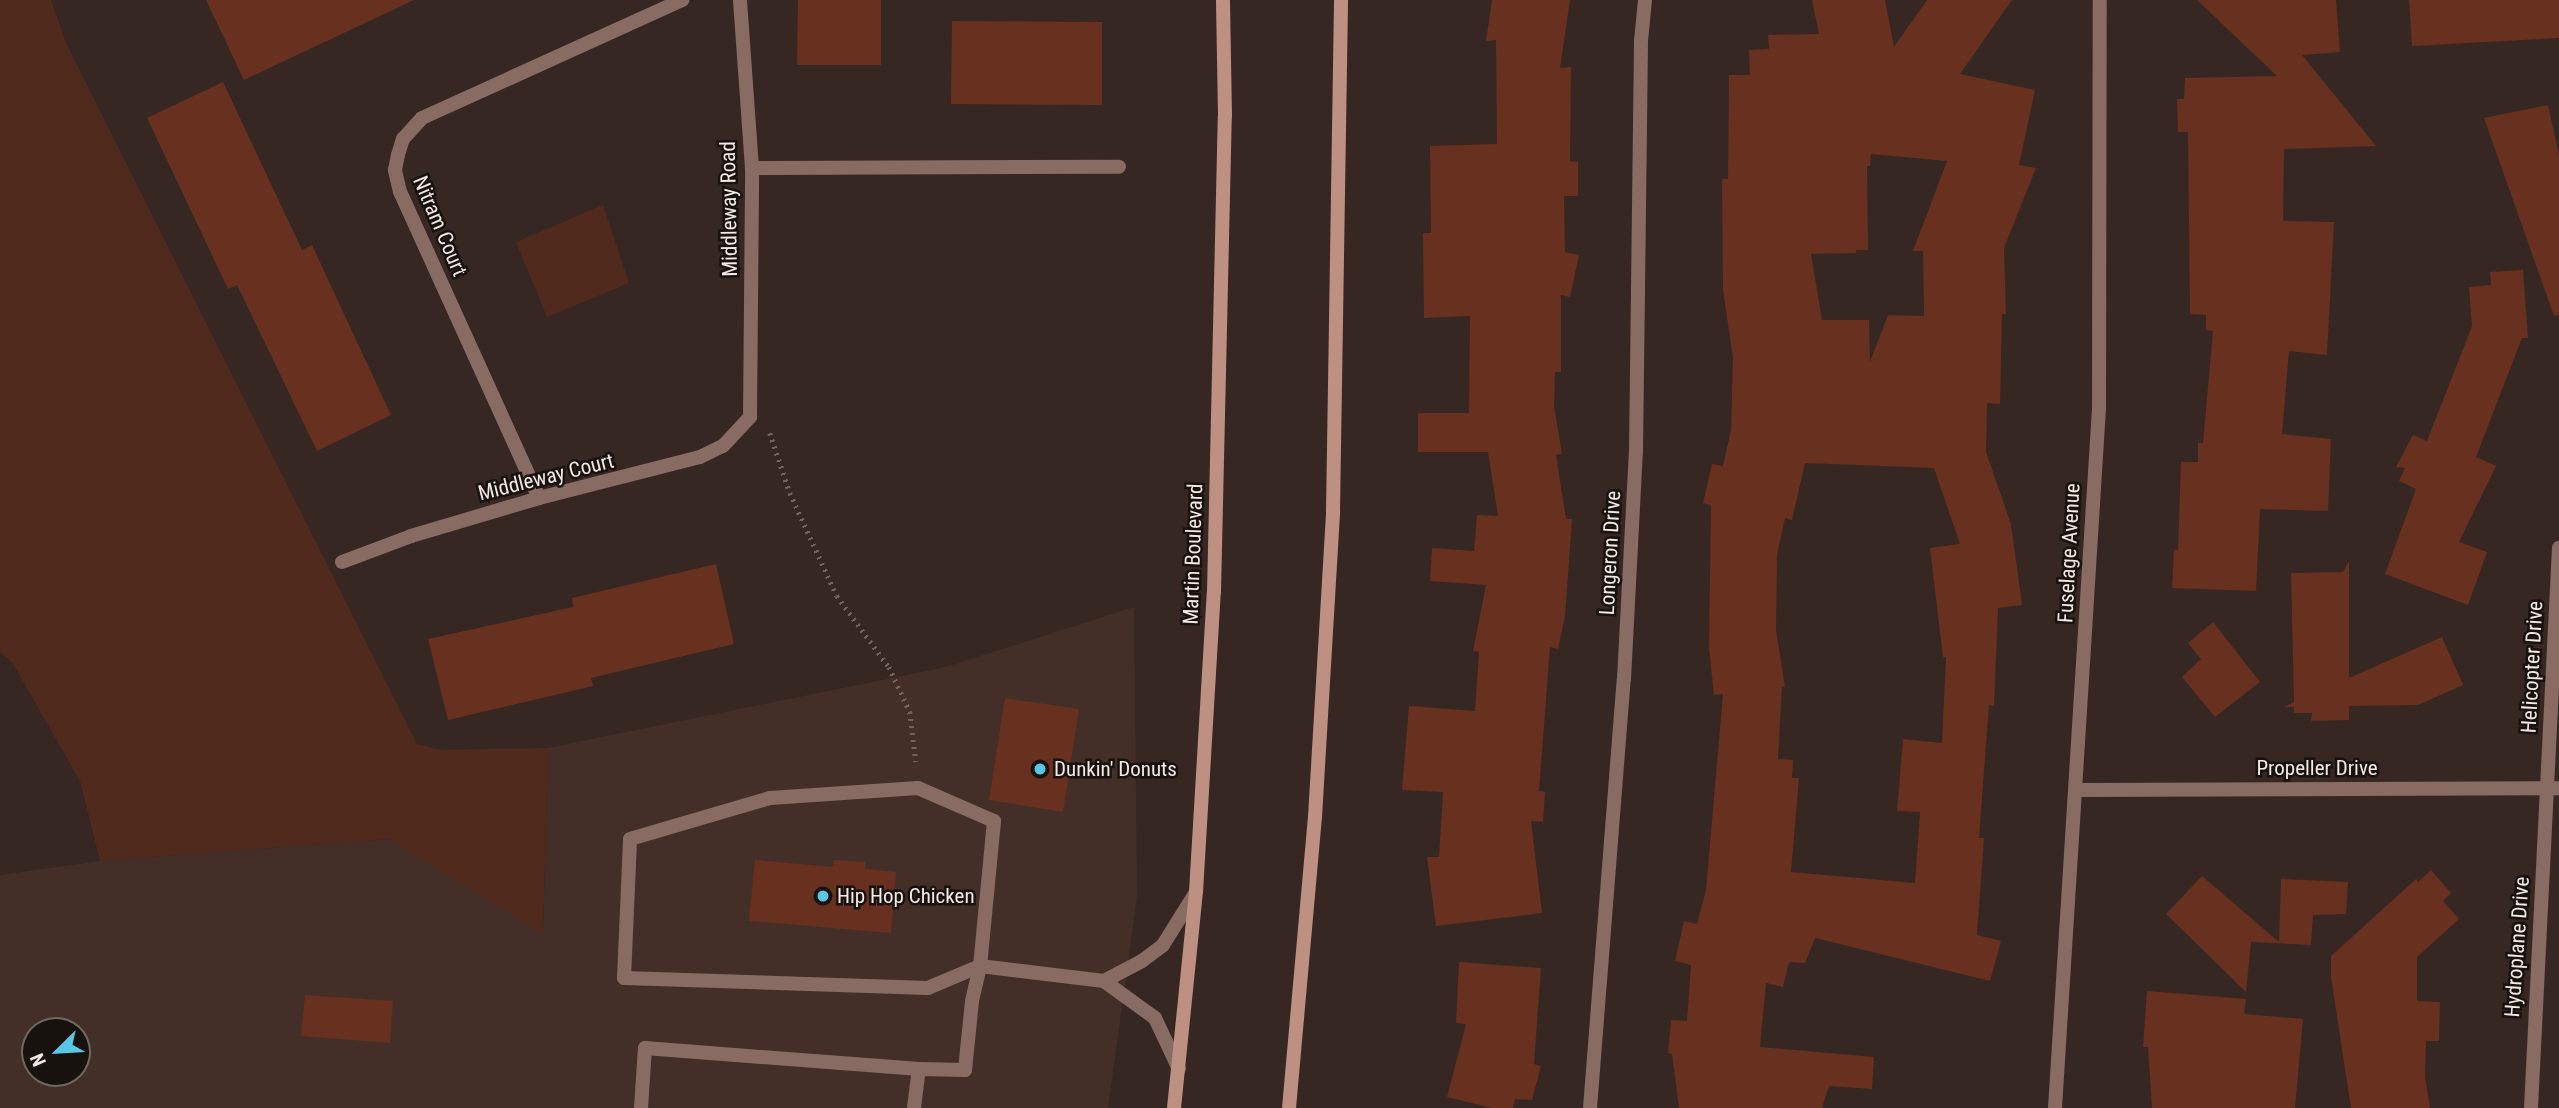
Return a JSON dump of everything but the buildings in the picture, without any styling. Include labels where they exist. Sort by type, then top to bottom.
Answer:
[{"type":"main road","name":"Martin Boulevard","points":[[1174,1108],[1196,892],[1214,592],[1225,116],[1223,0]]},
{"type":"main road","points":[[1289,1108],[1315,817],[1333,512],[1341,0]]},
{"type":"street","name":"Nitram Court","points":[[539,498],[400,192],[395,170],[403,139],[422,118],[682,0]]},
{"type":"street","name":"Middleway Road","points":[[740,0],[752,168],[750,417]]},
{"type":"street","name":"Longeron Drive","points":[[1590,1108],[1624,679],[1636,452],[1642,41],[1645,0]]},
{"type":"street","name":"Fuselage Avenue","points":[[2055,1108],[2099,408],[2100,0]]},
{"type":"street","points":[[752,168],[1119,167]]},
{"type":"street","name":"Middleway Court","points":[[342,562],[411,537],[539,498],[700,457],[723,446],[750,417]]},
{"type":"street","name":"Helicopter Drive","points":[[2553,788],[2559,548]]},
{"type":"street","points":[[641,1108],[645,1048],[919,1069],[965,1070],[972,1001],[980,966],[994,821],[918,788],[770,798],[630,839],[624,978],[928,988],[980,966],[1104,981],[1155,1018],[1179,1069]]},
{"type":"street","name":"Propeller Drive","points":[[2076,790],[2553,788]]},
{"type":"street","name":"Hydroplane Drive","points":[[2531,1108],[2553,788]]},
{"type":"street","points":[[1104,981],[1142,961],[1163,945],[1196,892]]},
{"type":"street","points":[[914,1108],[919,1069]]},
{"type":"path","points":[[750,417],[774,436],[790,493],[837,596],[889,667],[910,712],[918,788]]},
{"type":"shaded area","points":[[0,0],[51,0],[66,43],[417,744],[442,750],[548,748],[543,934],[389,839],[100,861],[80,781],[12,662],[0,652]]},
{"type":"shaded area","points":[[603,205],[629,283],[547,317],[516,242]]},
{"type":"shaded area","points":[[1134,607],[1137,896],[1108,1108],[0,1108],[0,875],[100,861],[389,839],[543,933],[548,748],[946,667]]},
{"type":"place","name":"Dunkin' Donuts","points":[[1040,769]]},
{"type":"place","name":"Hip Hop Chicken","points":[[823,896]]}]
